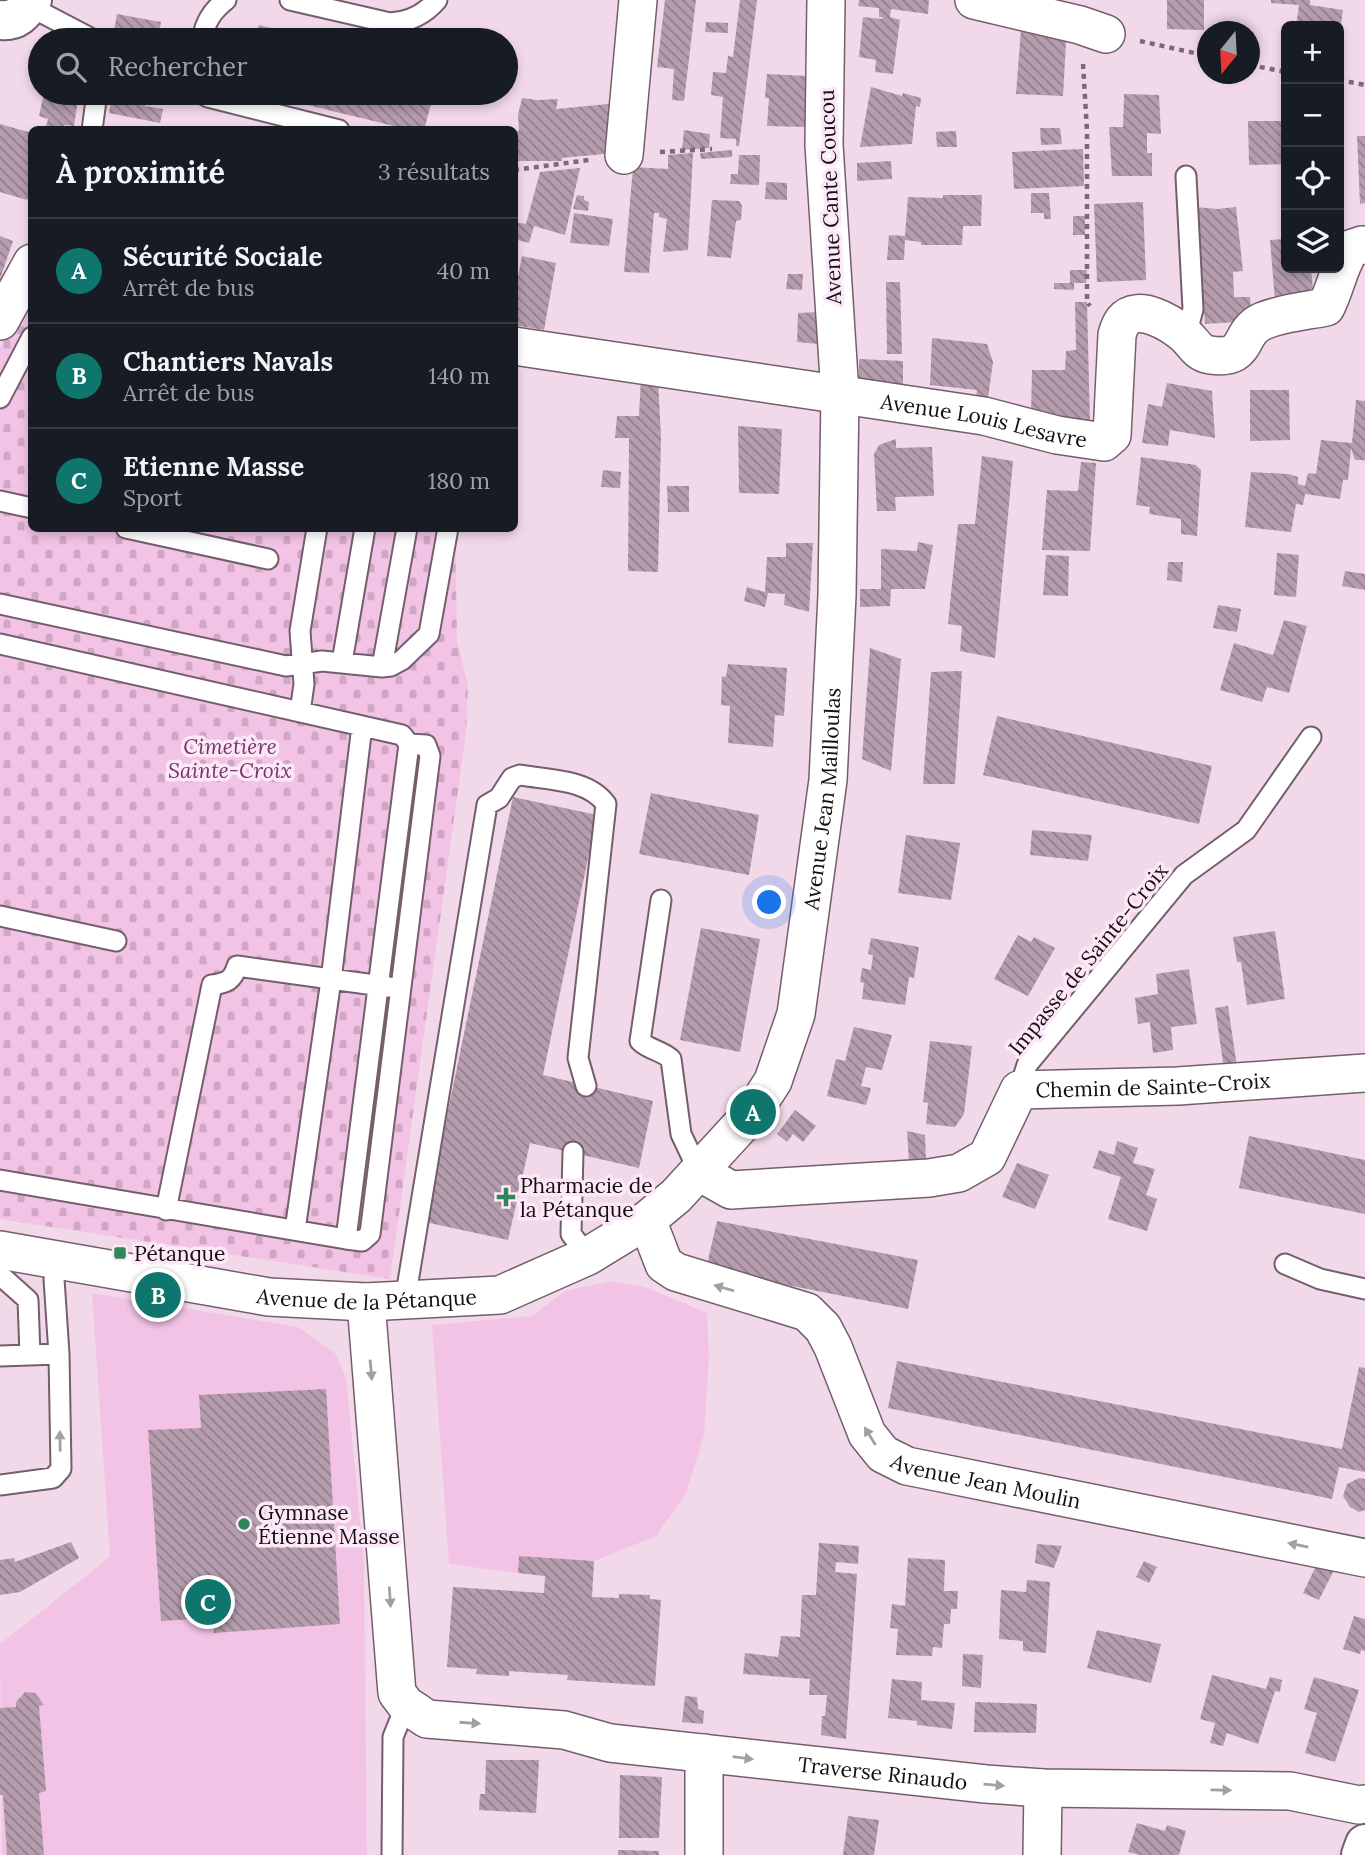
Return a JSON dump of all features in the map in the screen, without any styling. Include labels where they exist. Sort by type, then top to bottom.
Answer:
[{"type":"street","points":[[624,155],[638,0]]},
{"type":"street","name":"Avenue Cante Coucou","points":[[826,0],[824,145],[840,394]]},
{"type":"street","points":[[974,0],[1093,29]]},
{"type":"street","points":[[1116,335],[1122,322],[1130,315],[1146,315],[1158,317],[1206,354],[1232,354],[1241,349],[1249,331],[1266,319],[1326,307],[1339,266],[1350,249],[1362,245]]},
{"type":"street","points":[[0,321],[28,270]]},
{"type":"street","name":"Avenue Louis Lesavre","points":[[518,347],[984,416],[1057,435],[1104,442],[1112,435],[1116,335]]},
{"type":"street","name":"Avenue Jean Mailloulas","points":[[699,1172],[754,1112],[773,1081],[796,1014],[828,780],[838,595],[840,394]]},
{"type":"street","name":"Chemin de Sainte-Croix","points":[[699,1172],[731,1190],[929,1178],[960,1173],[987,1157],[1018,1090],[1178,1086],[1365,1073]]},
{"type":"street","name":"Avenue de la Pétanque","points":[[0,1250],[56,1269],[269,1297],[366,1302],[500,1295],[557,1272],[647,1220],[699,1172]]},
{"type":"street","name":"Avenue Jean Moulin","points":[[647,1220],[664,1264],[676,1272],[807,1312],[823,1328],[833,1347],[867,1434],[883,1454],[907,1466],[1365,1558]]},
{"type":"street","points":[[366,1302],[397,1693],[406,1705]]},
{"type":"street","name":"Traverse Rinaudo","points":[[406,1705],[426,1719],[564,1730],[610,1743],[986,1784],[1043,1788],[1290,1791],[1365,1804]]},
{"type":"street","points":[[704,1753],[704,1855]]},
{"type":"street","points":[[1042,1855],[1043,1788]]},
{"type":"street","points":[[1361,1855],[1365,1844]]},
{"type":"lane","points":[[204,28],[213,10],[226,0]]},
{"type":"lane","points":[[290,0],[390,23],[403,22],[418,16],[438,0]]},
{"type":"lane","points":[[20,9],[65,28]]},
{"type":"lane","points":[[93,126],[95,105]]},
{"type":"lane","points":[[240,105],[323,126]]},
{"type":"lane","points":[[1186,176],[1194,309],[1186,336]]},
{"type":"lane","points":[[0,398],[28,345]]},
{"type":"lane","points":[[0,501],[28,507]]},
{"type":"lane","points":[[141,532],[268,559]]},
{"type":"lane","points":[[300,712],[304,665],[300,631],[316,532]]},
{"type":"lane","points":[[342,662],[364,532]]},
{"type":"lane","points":[[382,667],[406,532]]},
{"type":"lane","points":[[0,604],[286,666],[321,661],[391,666],[402,660],[429,634],[448,532]]},
{"type":"lane","points":[[0,644],[402,735],[409,744],[346,1239]]},
{"type":"lane","points":[[295,1230],[331,980],[362,726]]},
{"type":"lane","name":"Impasse de Sainte-Croix","points":[[1018,1090],[1027,1065],[1184,875],[1246,830],[1311,737]]},
{"type":"lane","points":[[0,1180],[346,1239],[362,1241],[370,1234],[430,756],[426,745],[409,744]]},
{"type":"lane","points":[[405,1300],[487,805],[499,798],[512,778],[520,775],[587,787],[598,793],[606,804],[578,1058],[586,1086]]},
{"type":"lane","points":[[661,900],[640,1041],[646,1048],[664,1053],[671,1059],[681,1134],[699,1172]]},
{"type":"lane","points":[[0,916],[116,942]]},
{"type":"lane","points":[[166,1210],[212,985],[224,984],[233,977],[237,966],[400,989]]},
{"type":"lane","points":[[573,1152],[571,1234],[588,1256]]},
{"type":"lane","points":[[1285,1264],[1320,1279],[1365,1289]]},
{"type":"lane","points":[[30,1355],[28,1300],[56,1269]]},
{"type":"lane","points":[[0,1485],[53,1478],[61,1469],[56,1269]]},
{"type":"lane","points":[[0,1275],[28,1300]]},
{"type":"lane","points":[[0,1356],[59,1354]]},
{"type":"lane","points":[[392,1855],[393,1737],[406,1705]]},
{"type":"path","points":[[1116,335],[1087,302],[1087,131],[1093,29],[1197,53]]},
{"type":"path","points":[[1260,67],[1281,71]]},
{"type":"path","points":[[1344,81],[1365,85]]},
{"type":"path","points":[[518,169],[624,155],[712,149]]},
{"type":"green space","name":"Cimetière Sainte-Croix","points":[[28,297],[28,532],[455,532],[457,640],[468,686],[466,733],[390,1279],[0,1219],[0,346]]},
{"type":"green space","points":[[611,1281],[645,1287],[707,1313],[709,1354],[704,1435],[686,1493],[656,1536],[594,1561],[520,1556],[518,1573],[449,1564],[432,1325],[532,1316],[565,1291]]},
{"type":"green space","points":[[92,1293],[298,1327],[335,1353],[346,1378],[364,1561],[367,1855],[2,1855],[0,1644],[110,1557]]},
{"type":"building","points":[[665,0],[696,0],[684,101],[672,100],[674,69],[657,67]]},
{"type":"building","points":[[740,0],[757,0],[739,146],[736,146],[736,139],[720,138],[723,97],[711,95],[713,72],[726,73],[728,56],[733,57]]},
{"type":"building","points":[[859,0],[929,0],[928,14],[891,9],[890,17],[900,20],[893,74],[875,72],[876,60],[859,57],[863,17],[882,19],[883,17],[879,17],[879,8],[858,6]]},
{"type":"building","points":[[1167,0],[1204,0],[1204,21],[1197,21],[1197,30],[1167,29]]},
{"type":"building","points":[[1271,0],[1310,0],[1310,5],[1343,10],[1342,21],[1297,21],[1299,5],[1271,3]]},
{"type":"building","points":[[117,14],[161,22],[160,28],[114,28]]},
{"type":"building","points":[[1022,16],[1067,25],[1063,96],[1016,94]]},
{"type":"building","points":[[706,22],[728,23],[728,33],[705,32]]},
{"type":"building","points":[[767,74],[807,76],[805,127],[767,126]]},
{"type":"building","points":[[871,87],[902,96],[903,93],[921,98],[920,107],[916,106],[912,144],[860,147]]},
{"type":"building","points":[[1124,94],[1159,95],[1161,134],[1147,133],[1147,153],[1152,153],[1152,176],[1112,176],[1109,127],[1123,127]]},
{"type":"building","points":[[522,98],[558,99],[556,109],[618,103],[614,153],[562,158],[562,161],[518,161],[518,115]]},
{"type":"building","points":[[41,105],[77,105],[74,126],[46,126],[48,119],[39,116]]},
{"type":"building","points":[[111,105],[145,105],[163,109],[160,123],[109,113]]},
{"type":"building","points":[[308,105],[431,105],[425,126],[394,126]]},
{"type":"building","points":[[1248,121],[1281,121],[1281,164],[1249,165]]},
{"type":"building","points":[[0,124],[28,132],[28,198],[27,200],[0,192]]},
{"type":"building","points":[[1040,128],[1060,128],[1062,144],[1041,145]]},
{"type":"building","points":[[684,130],[710,134],[709,148],[682,150]]},
{"type":"building","points":[[956,131],[957,147],[937,147],[936,132]]},
{"type":"building","points":[[1357,136],[1365,136],[1365,203],[1360,204]]},
{"type":"building","points":[[1083,149],[1084,186],[1014,189],[1012,152]]},
{"type":"building","points":[[732,150],[732,157],[701,159],[700,153]]},
{"type":"building","points":[[693,153],[688,250],[663,252],[667,219],[654,213],[649,273],[624,272],[633,167],[668,169],[668,155]]},
{"type":"building","points":[[739,155],[760,155],[759,185],[730,184],[731,174],[738,174]]},
{"type":"building","points":[[891,161],[892,179],[857,181],[857,163]]},
{"type":"building","points":[[580,168],[565,235],[534,226],[529,243],[518,240],[518,223],[526,224],[540,172]]},
{"type":"building","points":[[766,182],[787,183],[787,200],[765,199]]},
{"type":"building","points":[[1031,193],[1049,193],[1051,219],[1044,219],[1044,213],[1031,213]]},
{"type":"building","points":[[577,195],[584,196],[584,200],[589,202],[588,211],[573,209]]},
{"type":"building","points":[[943,195],[982,195],[981,226],[963,226],[962,245],[921,245],[921,242],[905,240],[904,260],[887,260],[889,235],[905,236],[908,197],[943,198]]},
{"type":"building","points":[[712,200],[739,201],[742,206],[741,220],[736,221],[731,258],[707,256]]},
{"type":"building","points":[[1143,202],[1146,280],[1097,282],[1094,204]]},
{"type":"building","points":[[1196,207],[1236,207],[1243,271],[1233,272],[1234,297],[1250,297],[1252,321],[1205,324]]},
{"type":"building","points":[[574,213],[613,219],[609,246],[570,243]]},
{"type":"building","points":[[1073,216],[1085,216],[1085,235],[1073,235]]},
{"type":"building","points":[[0,236],[13,241],[0,279]]},
{"type":"building","points":[[1281,239],[1281,273],[1311,273],[1314,300],[1276,314],[1270,240]]},
{"type":"building","points":[[522,256],[556,263],[544,330],[518,326],[518,277]]},
{"type":"building","points":[[1070,270],[1087,270],[1086,283],[1074,283],[1074,290],[1054,289],[1054,283],[1070,283]]},
{"type":"building","points":[[788,274],[803,274],[802,290],[786,289]]},
{"type":"building","points":[[886,282],[900,282],[902,354],[887,354]]},
{"type":"building","points":[[1075,302],[1087,302],[1090,423],[1031,414],[1032,370],[1065,370],[1066,351],[1076,350]]},
{"type":"building","points":[[819,312],[819,344],[797,342],[798,313]]},
{"type":"building","points":[[932,338],[987,344],[993,362],[987,405],[975,404],[977,390],[930,385]]},
{"type":"building","points":[[859,359],[903,361],[903,391],[859,383]]},
{"type":"building","points":[[641,377],[658,379],[661,438],[658,572],[628,571],[629,438],[615,438],[617,416],[639,416]]},
{"type":"building","points":[[1167,383],[1212,391],[1215,438],[1170,430],[1168,446],[1142,443],[1148,404],[1162,407]]},
{"type":"building","points":[[1250,390],[1289,390],[1290,440],[1250,441]]},
{"type":"building","points":[[1356,400],[1365,401],[1365,460],[1355,460],[1351,448],[1348,480],[1343,480],[1340,499],[1305,494],[1303,505],[1296,504],[1291,532],[1245,527],[1251,472],[1288,474],[1298,477],[1298,484],[1305,486],[1308,473],[1316,474],[1321,440],[1352,443]]},
{"type":"building","points":[[738,426],[782,429],[779,494],[739,493]]},
{"type":"building","points":[[896,439],[896,448],[932,447],[934,496],[895,497],[896,511],[877,511],[874,454],[879,445]]},
{"type":"building","points":[[982,456],[1013,461],[995,658],[960,651],[962,626],[948,624],[958,524],[975,524]]},
{"type":"building","points":[[1141,457],[1196,465],[1201,470],[1197,536],[1181,534],[1181,519],[1149,514],[1150,507],[1136,505]]},
{"type":"building","points":[[1081,462],[1096,463],[1090,551],[1042,550],[1047,490],[1078,491]]},
{"type":"building","points":[[603,470],[621,472],[620,488],[601,487]]},
{"type":"building","points":[[667,486],[689,486],[689,512],[668,512]]},
{"type":"building","points":[[918,542],[933,545],[925,589],[891,589],[890,606],[860,607],[860,589],[881,589],[881,549],[917,551]]},
{"type":"building","points":[[786,543],[813,543],[809,612],[784,605],[785,594],[768,593],[765,607],[744,601],[747,587],[765,592],[767,557],[786,557]]},
{"type":"building","points":[[1277,553],[1299,555],[1296,597],[1274,595]]},
{"type":"building","points":[[1046,555],[1069,556],[1068,596],[1043,595]]},
{"type":"building","points":[[1168,562],[1183,562],[1182,582],[1167,580]]},
{"type":"building","points":[[1345,571],[1365,574],[1365,590],[1342,586]]},
{"type":"building","points":[[1218,605],[1241,609],[1237,632],[1213,628]]},
{"type":"building","points":[[1284,620],[1307,626],[1289,693],[1267,687],[1262,702],[1220,690],[1234,643],[1273,655]]},
{"type":"building","points":[[870,648],[901,659],[891,771],[862,759]]},
{"type":"building","points":[[728,664],[787,668],[784,716],[775,715],[773,747],[728,743],[730,706],[721,705],[722,676],[726,677]]},
{"type":"building","points":[[962,671],[955,784],[923,784],[931,672]]},
{"type":"building","points":[[997,716],[1212,766],[1199,824],[983,775]]},
{"type":"building","points":[[651,793],[759,815],[749,875],[639,854]]},
{"type":"building","points":[[513,797],[597,815],[543,1075],[653,1101],[639,1168],[530,1143],[508,1240],[425,1222]]},
{"type":"building","points":[[1032,830],[1092,835],[1088,861],[1030,855]]},
{"type":"building","points":[[906,835],[960,843],[951,900],[898,893]]},
{"type":"building","points":[[701,928],[760,939],[740,1052],[680,1040]]},
{"type":"building","points":[[1275,931],[1285,999],[1247,1005],[1241,962],[1237,962],[1233,937]]},
{"type":"building","points":[[1018,935],[1031,942],[1034,937],[1055,948],[1028,996],[994,979]]},
{"type":"building","points":[[871,938],[919,947],[914,978],[909,977],[905,1005],[862,999],[862,968],[871,970],[873,955],[868,954]]},
{"type":"building","points":[[1189,969],[1197,1024],[1171,1027],[1173,1050],[1153,1053],[1150,1022],[1138,1024],[1135,998],[1158,994],[1156,974]]},
{"type":"building","points":[[1228,1006],[1237,1067],[1224,1069],[1215,1008]]},
{"type":"building","points":[[854,1027],[892,1035],[882,1070],[866,1067],[861,1086],[871,1088],[866,1105],[827,1096],[836,1059],[845,1061]]},
{"type":"building","points":[[930,1041],[972,1046],[964,1114],[955,1127],[926,1124],[928,1103],[923,1102]]},
{"type":"building","points":[[795,1110],[816,1126],[803,1142],[793,1134],[787,1142],[777,1134]]},
{"type":"building","points":[[907,1131],[925,1135],[926,1161],[909,1162]]},
{"type":"building","points":[[1249,1136],[1365,1160],[1365,1214],[1239,1188]]},
{"type":"building","points":[[1117,1141],[1138,1148],[1133,1163],[1155,1169],[1146,1195],[1157,1199],[1147,1231],[1108,1219],[1121,1177],[1093,1168],[1099,1150],[1114,1155]]},
{"type":"building","points":[[1017,1163],[1049,1175],[1035,1209],[1002,1197]]},
{"type":"building","points":[[717,1221],[918,1260],[908,1309],[706,1269]]},
{"type":"building","points":[[897,1361],[1342,1449],[1359,1367],[1365,1368],[1365,1472],[1339,1467],[1332,1499],[888,1408]]},
{"type":"building","name":"Gymnase Étienne Masse","points":[[326,1389],[340,1624],[214,1633],[213,1618],[161,1621],[148,1430],[201,1428],[199,1395]]},
{"type":"building","points":[[1359,1478],[1365,1479],[1365,1510],[1359,1512],[1350,1507],[1343,1496],[1347,1484]]},
{"type":"building","points":[[71,1542],[79,1558],[20,1592],[0,1595],[0,1560],[14,1558],[15,1562]]},
{"type":"building","points":[[819,1543],[859,1546],[858,1564],[836,1562],[835,1572],[857,1574],[846,1739],[821,1735],[827,1695],[809,1695],[810,1679],[743,1674],[745,1653],[778,1657],[781,1636],[800,1637],[802,1595],[816,1595]]},
{"type":"building","points":[[1037,1544],[1062,1546],[1054,1568],[1035,1563]]},
{"type":"building","points":[[519,1556],[594,1561],[592,1597],[650,1595],[650,1599],[661,1600],[655,1686],[567,1680],[568,1675],[509,1671],[509,1676],[476,1674],[477,1669],[447,1667],[453,1587],[544,1593],[545,1576],[518,1573]]},
{"type":"building","points":[[908,1558],[945,1560],[944,1591],[958,1591],[957,1609],[951,1609],[950,1624],[944,1624],[942,1648],[933,1647],[932,1656],[896,1655],[898,1629],[890,1628],[892,1604],[905,1606]]},
{"type":"building","points":[[1144,1561],[1157,1567],[1149,1583],[1136,1577]]},
{"type":"building","points":[[1317,1564],[1335,1568],[1319,1600],[1303,1593]]},
{"type":"building","points":[[1027,1580],[1050,1582],[1046,1653],[1023,1651],[1023,1641],[999,1639],[1001,1590],[1026,1592]]},
{"type":"building","points":[[1354,1616],[1365,1619],[1365,1651],[1361,1650],[1360,1654],[1343,1649]]},
{"type":"building","points":[[1097,1630],[1161,1644],[1151,1683],[1087,1668]]},
{"type":"building","points":[[963,1654],[983,1655],[981,1688],[962,1686]]},
{"type":"building","points":[[1212,1675],[1266,1689],[1270,1677],[1282,1680],[1280,1692],[1275,1691],[1258,1744],[1227,1733],[1223,1746],[1210,1743],[1215,1723],[1200,1719]]},
{"type":"building","points":[[1314,1677],[1359,1690],[1335,1762],[1305,1753],[1317,1713],[1304,1709]]},
{"type":"building","points":[[892,1679],[922,1682],[921,1700],[955,1703],[952,1729],[888,1718]]},
{"type":"building","points":[[25,1692],[35,1693],[44,1705],[39,1706],[46,1791],[39,1793],[44,1855],[7,1855],[3,1795],[0,1795],[0,1708],[16,1707],[16,1702]]},
{"type":"building","points":[[685,1696],[697,1697],[698,1709],[704,1711],[703,1724],[682,1722]]},
{"type":"building","points":[[975,1702],[1037,1704],[1036,1733],[974,1732]]},
{"type":"building","points":[[486,1760],[539,1760],[536,1813],[479,1810],[480,1794],[485,1794]]},
{"type":"building","points":[[620,1775],[662,1777],[659,1838],[619,1838]]},
{"type":"building","points":[[848,1816],[879,1820],[874,1855],[843,1855]]},
{"type":"building","points":[[1137,1823],[1165,1831],[1167,1825],[1186,1831],[1179,1855],[1139,1855],[1128,1852]]},
{"type":"building","points":[[618,1850],[659,1851],[659,1855],[618,1855]]},
{"type":"place","name":"Sécurité Sociale","points":[[753,1112]]},
{"type":"place","name":"Pharmacie de la Pétanque","points":[[506,1197]]},
{"type":"place","name":"Pétanque","points":[[120,1253]]},
{"type":"place","name":"Chantiers Navals","points":[[158,1295]]},
{"type":"place","name":"Gymnase Étienne Masse","points":[[244,1524]]},
{"type":"place","name":"Etienne Masse","points":[[208,1602]]}]
